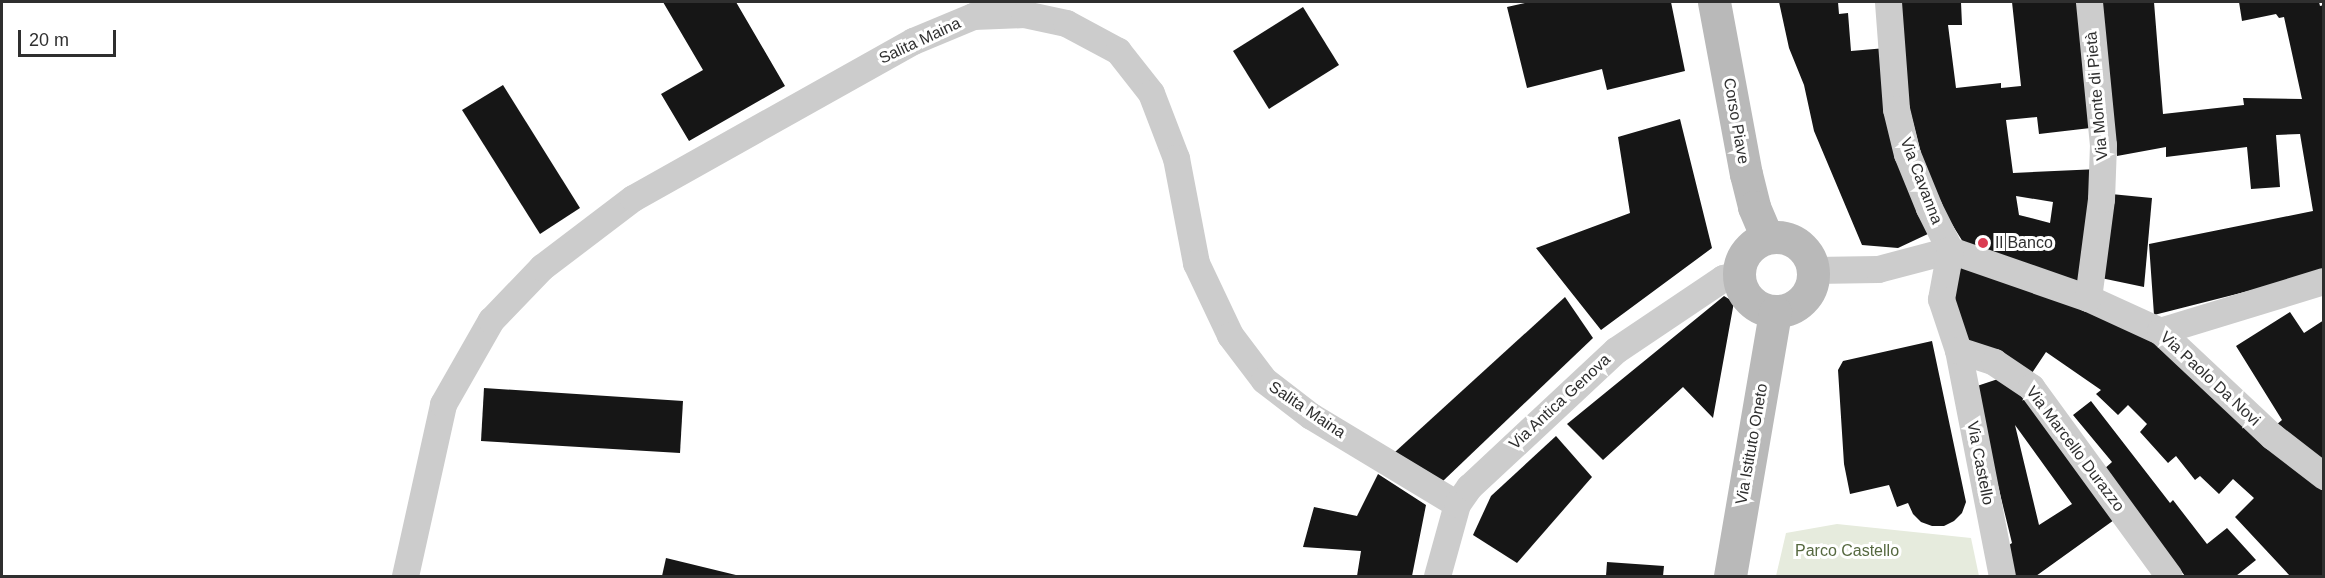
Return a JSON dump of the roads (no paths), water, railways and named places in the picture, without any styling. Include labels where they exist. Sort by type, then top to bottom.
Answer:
[{"type":"main road","name":"Corso Piave","points":[[1714,2],[1746,174],[1754,207],[1767,237]]},
{"type":"main road","points":[[1767,237],[1783,237],[1798,243],[1808,255],[1814,270],[1813,283],[1808,295],[1788,310],[1775,312],[1761,309],[1749,300],[1741,288],[1738,274],[1746,250],[1767,237]]},
{"type":"main road","name":"Via Istituto Oneto","points":[[1730,576],[1775,312]]},
{"type":"street","name":"Via Cavanna","points":[[1888,2],[1896,109],[1907,154],[1929,208],[1950,250]]},
{"type":"street","name":"Via Monte di Pietà","points":[[2088,298],[2101,199],[2103,145],[2089,2]]},
{"type":"street","name":"Salita Maina","points":[[405,576],[443,404],[491,320],[542,267],[633,198],[913,41],[974,16],[1024,14],[1066,23],[1118,51],[1151,93],[1176,158],[1196,263],[1230,335],[1264,380],[1311,416],[1457,504]]},
{"type":"street","points":[[1814,270],[1878,269],[1950,250]]},
{"type":"street","name":"Via Paolo Da Novi","points":[[1950,250],[2088,298],[2160,331],[2272,436],[2324,476]]},
{"type":"street","name":"Via Castello","points":[[1950,250],[1941,299],[1958,350],[2002,576]]},
{"type":"street","name":"Via Antica Genova","points":[[1437,576],[1457,504],[1469,488],[1616,350],[1723,278],[1738,274]]},
{"type":"street","points":[[2160,331],[2324,281]]},
{"type":"street","name":"Via Marcello Durazzo","points":[[1958,350],[1994,362],[2031,387],[2169,576]]},
{"type":"place","name":"Il Banco","points":[[1983,243]]},
{"type":"park label","name":"Parco Castello","points":[[1847,551]]}]
